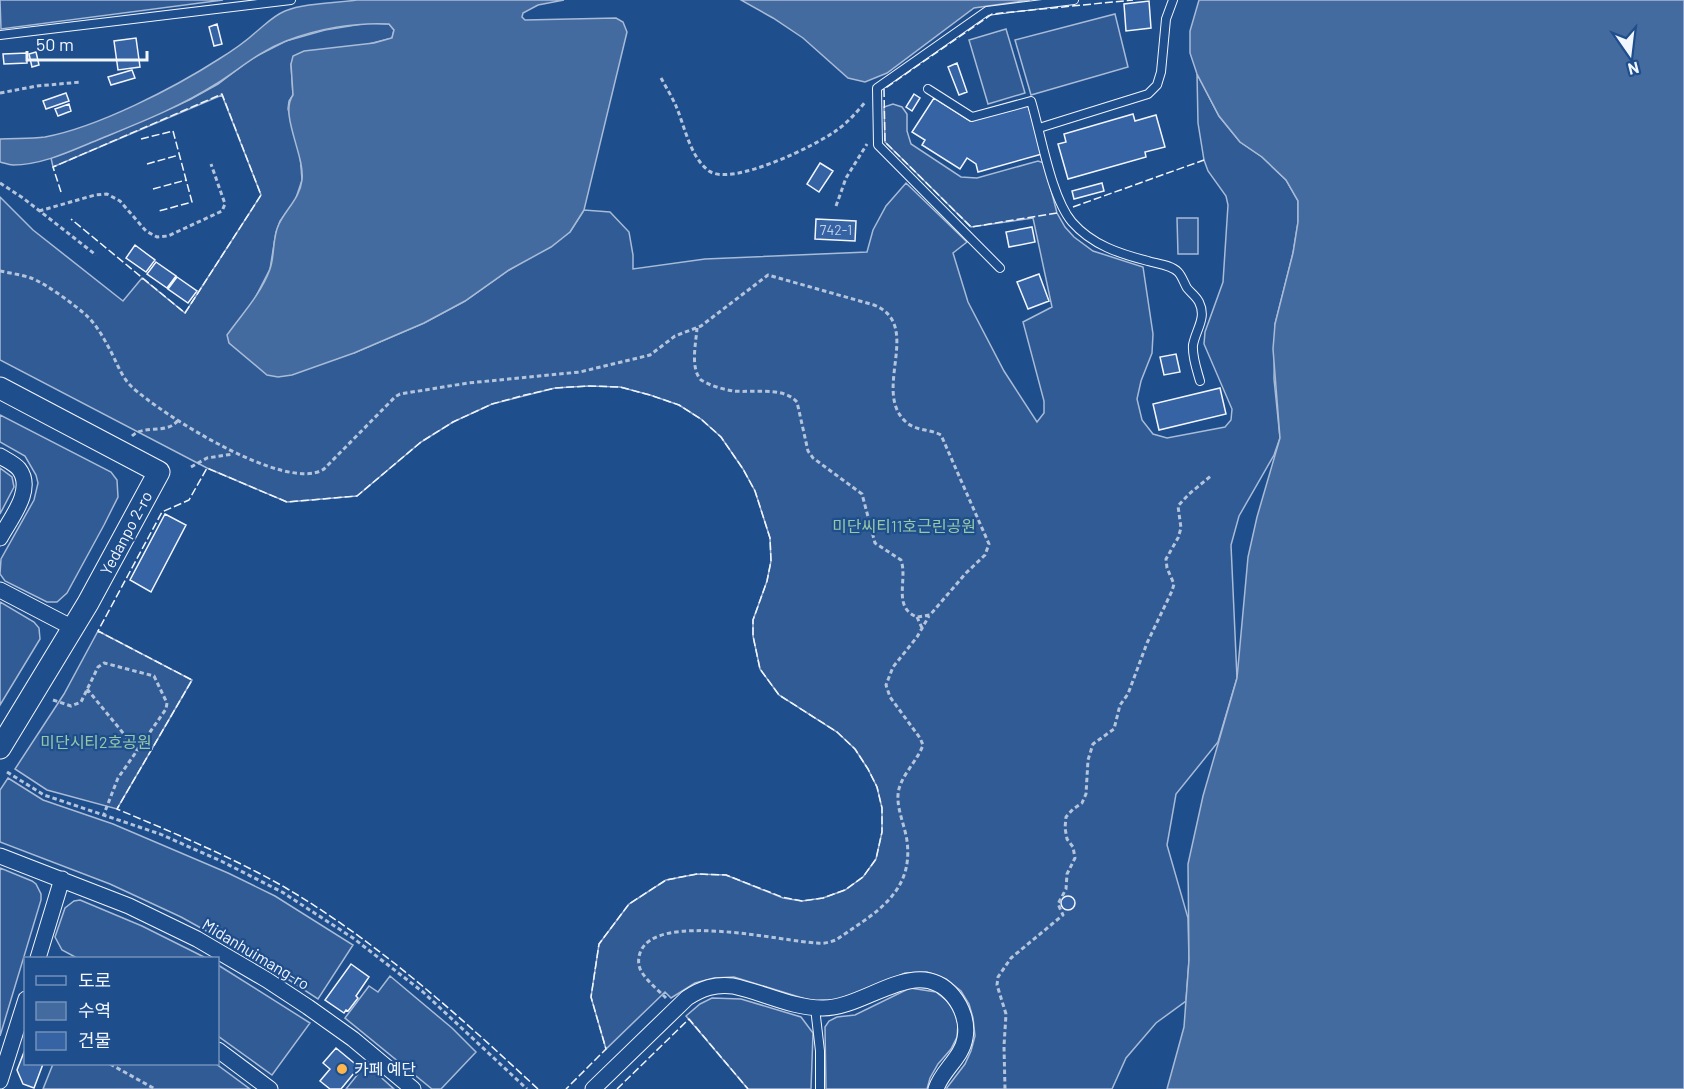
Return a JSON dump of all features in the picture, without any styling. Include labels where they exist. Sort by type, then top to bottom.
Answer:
[{"type":"street","name":"Yedanpo 2-ro","points":[[0,388],[159,472],[73,628],[0,748]]},
{"type":"street","points":[[0,456],[19,470],[24,478],[25,487],[21,501],[0,538]]},
{"type":"street","points":[[0,590],[73,628]]},
{"type":"street","name":"Midanhuimang-ro","points":[[0,856],[129,906],[197,939],[267,980],[353,1039],[413,1089]]},
{"type":"street","points":[[41,957],[62,879]]},
{"type":"street","points":[[593,1089],[687,998],[699,990],[722,985],[733,986],[815,1008],[838,1007],[855,1002],[899,982],[913,979],[927,980],[949,991],[958,1002],[966,1027],[961,1052],[936,1089]]},
{"type":"street","points":[[0,1081],[24,1005]]},
{"type":"street","points":[[219,1051],[270,1089]]},
{"type":"lane","points":[[0,35],[291,0]]},
{"type":"lane","points":[[1000,268],[878,145],[877,88],[987,10],[1074,0]]},
{"type":"lane","points":[[1039,128],[1148,94],[1153,90],[1161,72],[1166,19],[1173,0]]},
{"type":"lane","points":[[928,89],[972,117],[1031,101],[1060,198],[1071,220],[1085,235],[1104,246],[1126,255],[1168,266],[1177,271],[1197,298],[1203,313],[1193,345],[1193,353],[1200,381]]},
{"type":"lane","points":[[815,1008],[820,1051],[820,1089]]},
{"type":"path","points":[[661,78],[700,160],[711,172],[728,175],[777,161],[809,147],[837,130],[877,88]]},
{"type":"path","points":[[0,93],[37,86],[81,82]]},
{"type":"path","points":[[836,206],[846,178],[877,124]]},
{"type":"path","points":[[39,211],[106,194],[120,201],[146,231],[157,237],[168,236],[222,211],[225,204],[211,164]]},
{"type":"path","points":[[0,183],[96,255]]},
{"type":"path","points":[[0,271],[34,279],[87,317],[99,332],[127,383],[178,420],[235,454],[296,473],[313,474],[324,469],[400,394],[468,383],[580,372],[650,355],[675,336],[697,328],[768,275],[874,305],[886,312],[891,318],[897,337],[892,393],[895,408],[911,426],[941,435],[989,544],[987,552],[930,615],[893,667],[886,685],[890,697],[923,745],[898,792],[908,857],[899,887],[879,910],[836,940],[823,943],[709,930],[677,932],[653,939],[642,949],[640,969],[668,1000]]},
{"type":"path","points":[[697,328],[695,364],[701,380],[732,391],[772,392],[786,395],[797,402],[808,452],[862,494],[875,543],[901,560],[902,600],[907,611],[917,617],[922,628]]},
{"type":"path","points":[[132,436],[139,431],[172,427],[178,420]]},
{"type":"path","points":[[191,467],[207,458],[235,454]]},
{"type":"path","points":[[1005,1089],[1006,1014],[997,985],[998,977],[1011,958],[1063,915],[1058,904],[1066,890],[1067,874],[1075,858],[1073,847],[1067,839],[1066,817],[1082,803],[1086,794],[1088,760],[1093,744],[1113,729],[1120,705],[1128,694],[1147,643],[1172,591],[1174,584],[1166,559],[1181,528],[1178,506],[1212,475]]},
{"type":"path","points":[[917,617],[930,615]]},
{"type":"path","points":[[53,700],[63,705],[81,702],[98,667],[104,663],[149,674],[157,679],[168,706],[118,778],[104,814]]},
{"type":"path","points":[[87,689],[137,750]]},
{"type":"path","points":[[7,772],[44,795],[160,834],[220,861],[282,892],[320,915],[423,992],[527,1089]]},
{"type":"path","points":[[112,1065],[155,1089]]},
{"type":"shaded area","points":[[0,0],[223,0],[1,29]]},
{"type":"shaded area","points":[[1115,14],[1128,67],[1031,95],[1015,40]]},
{"type":"shaded area","points":[[368,23],[389,24],[394,30],[392,38],[291,64],[293,95],[288,109],[300,154],[302,180],[295,201],[280,221],[276,232],[270,269],[253,302],[232,329],[354,353],[424,323],[465,301],[570,232],[584,210],[610,212],[629,232],[633,269],[705,259],[867,252],[873,230],[886,206],[906,183],[967,242],[953,253],[968,302],[1004,371],[1037,422],[1044,413],[1044,401],[1023,322],[1052,307],[1033,218],[971,227],[885,142],[884,107],[893,104],[902,107],[907,114],[907,131],[911,144],[961,177],[977,178],[1038,161],[1044,163],[1057,213],[1074,237],[1093,251],[1143,267],[1153,334],[1152,353],[1137,399],[1142,420],[1153,434],[1167,438],[1225,427],[1231,420],[1232,409],[1204,344],[1205,332],[1223,282],[1228,205],[1226,196],[1208,171],[1204,160],[1198,123],[1197,74],[1219,116],[1240,142],[1262,157],[1286,180],[1298,201],[1298,222],[1293,253],[1275,324],[1274,379],[1280,438],[1274,455],[1239,516],[1231,545],[1237,678],[1218,742],[1176,794],[1167,845],[1188,918],[1189,960],[1186,1001],[1156,1023],[1126,1058],[1112,1089],[946,1089],[965,1064],[971,1051],[975,1036],[973,1018],[969,1004],[961,991],[946,979],[927,972],[905,973],[849,999],[812,1001],[734,977],[714,978],[695,983],[671,998],[665,992],[606,1049],[591,997],[599,944],[629,904],[666,880],[697,874],[726,875],[783,898],[802,901],[823,898],[845,890],[863,877],[876,859],[882,832],[882,808],[877,787],[855,749],[837,732],[779,695],[760,669],[753,636],[753,620],[767,581],[771,561],[770,538],[755,491],[743,469],[721,437],[701,419],[679,405],[620,387],[555,388],[492,404],[453,422],[421,442],[357,496],[287,502],[207,468],[0,360],[0,197],[33,230],[123,301],[142,278],[185,313],[261,195],[222,95],[53,167],[51,158],[189,100],[218,84],[251,59],[286,41],[325,30]]},
{"type":"shaded area","points":[[1006,29],[1025,93],[988,104],[969,40]]},
{"type":"shaded area","points":[[1177,218],[1198,218],[1198,254],[1178,254]]},
{"type":"shaded area","points":[[0,415],[111,472],[117,480],[118,497],[67,593],[57,602],[47,602],[5,581],[0,574],[1,559],[34,500],[38,483],[25,456],[0,442]]},
{"type":"shaded area","points":[[0,468],[12,477],[14,487],[0,514]]},
{"type":"shaded area","points":[[0,602],[34,622],[39,628],[40,639],[0,705]]},
{"type":"shaded area","name":"미단시티2호공원","points":[[98,631],[192,680],[117,809],[47,790],[15,769],[64,694]]},
{"type":"shaded area","points":[[8,778],[43,800],[113,824],[228,873],[275,896],[353,945],[318,999],[257,959],[181,917],[110,884],[0,842],[0,790]]},
{"type":"shaded area","points":[[0,868],[36,884],[41,900],[0,1036]]},
{"type":"shaded area","points":[[80,900],[142,926],[204,957],[75,957],[62,950],[55,937],[65,908],[74,901]]},
{"type":"shaded area","points":[[219,966],[310,1023],[272,1075],[219,1037]]},
{"type":"shaded area","points":[[390,976],[452,1028],[476,1052],[441,1089],[432,1089],[345,1018],[369,986],[378,992]]},
{"type":"shaded area","points":[[910,988],[936,992],[954,1010],[958,1024],[957,1037],[951,1049],[938,1064],[927,1089],[826,1089],[825,1027],[829,1021],[837,1017],[855,1015]]},
{"type":"shaded area","points":[[712,998],[741,999],[801,1017],[813,1033],[811,1089],[748,1089],[686,1016],[700,1004]]},
{"type":"shaded area","points":[[366,1064],[394,1089],[346,1089]]},
{"type":"shaded area","points":[[53,1065],[217,1065],[250,1089],[43,1089]]},
{"type":"water","points":[[357,0],[564,0],[538,5],[523,13],[522,17],[525,20],[616,18],[623,22],[627,32],[584,210],[570,232],[551,247],[509,270],[465,301],[424,323],[354,353],[292,375],[278,377],[267,375],[229,343],[227,335],[266,278],[272,264],[277,229],[301,186],[302,170],[289,113],[289,103],[293,95],[291,64],[293,56],[304,51],[374,43],[392,38],[394,30],[389,24],[350,25],[286,41],[267,50],[188,100],[130,127],[47,160],[13,165],[0,162],[0,139],[45,137],[88,125],[158,94],[201,70],[285,11],[311,5]]},
{"type":"water","points":[[741,0],[1030,0],[974,8],[887,73],[865,82],[848,78],[803,38]]},
{"type":"water","points":[[1199,0],[1684,0],[1684,1089],[1167,1089],[1184,1027],[1189,960],[1188,864],[1203,796],[1237,678],[1248,557],[1280,438],[1273,349],[1275,324],[1293,253],[1298,222],[1298,201],[1286,180],[1262,157],[1240,142],[1219,116],[1197,74],[1190,53],[1190,31]]},
{"type":"building","points":[[1149,1],[1151,28],[1126,31],[1124,4]]},
{"type":"building","points":[[217,24],[222,44],[214,46],[209,27]]},
{"type":"building","points":[[136,38],[140,67],[118,70],[114,41]]},
{"type":"building","points":[[36,52],[39,65],[32,67],[29,54]]},
{"type":"building","points":[[27,53],[27,63],[4,64],[3,54]]},
{"type":"building","points":[[957,63],[967,92],[959,95],[948,67]]},
{"type":"building","points":[[132,70],[135,78],[111,85],[108,77]]},
{"type":"building","points":[[66,93],[69,101],[46,109],[43,101]]},
{"type":"building","points":[[914,94],[920,98],[912,111],[906,107]]},
{"type":"building","points":[[934,98],[970,121],[1028,105],[1042,154],[978,172],[976,164],[967,158],[960,169],[922,145],[925,140],[912,132]]},
{"type":"building","points":[[69,104],[71,111],[58,116],[55,109]]},
{"type":"building","points":[[1133,114],[1135,121],[1156,115],[1165,147],[1145,152],[1146,157],[1068,179],[1058,144],[1066,142],[1064,134]]},
{"type":"building","points":[[820,163],[833,171],[819,192],[807,184]]},
{"type":"building","points":[[1102,183],[1104,191],[1074,199],[1072,191]]},
{"type":"building","points":[[816,219],[856,221],[855,241],[815,239]]},
{"type":"building","points":[[1032,227],[1035,242],[1009,247],[1006,232]]},
{"type":"building","points":[[135,245],[155,260],[146,272],[126,258]]},
{"type":"building","points":[[156,262],[176,276],[167,288],[147,274]]},
{"type":"building","points":[[1039,274],[1049,301],[1028,309],[1017,282]]},
{"type":"building","points":[[177,277],[197,291],[188,303],[168,289]]},
{"type":"building","points":[[1176,354],[1180,372],[1164,375],[1160,357]]},
{"type":"building","points":[[1220,388],[1226,414],[1159,430],[1153,404]]},
{"type":"building","points":[[165,514],[186,525],[151,592],[130,580]]},
{"type":"building","points":[[1068,896],[1073,898],[1075,903],[1073,908],[1068,910],[1063,908],[1061,903],[1063,898]]},
{"type":"building","points":[[351,964],[369,977],[356,996],[358,998],[344,1013],[325,1000]]},
{"type":"building","points":[[336,1048],[359,1067],[341,1089],[330,1089],[320,1081],[330,1069],[323,1063]]},
{"type":"building","points":[[24,1052],[24,1065],[43,1065],[34,1088],[23,1084],[17,1070]]},
{"type":"fence","points":[[1057,213],[971,227],[885,142],[884,89],[992,14],[1133,0]]},
{"type":"fence","points":[[61,192],[53,167],[222,94],[261,195],[185,313],[71,219]]},
{"type":"fence","points":[[141,139],[173,131],[192,202],[159,211]]},
{"type":"fence","points":[[147,164],[179,155]]},
{"type":"fence","points":[[1073,207],[1204,160]]},
{"type":"fence","points":[[153,189],[186,180]]},
{"type":"fence","points":[[538,1089],[417,982],[354,932],[320,909],[245,866],[117,809],[192,680],[98,631],[162,512],[189,500],[207,468],[287,502],[357,496],[421,442],[453,422],[492,404],[555,388],[620,387],[679,405],[701,419],[721,437],[743,469],[755,491],[770,538],[771,561],[767,581],[753,620],[753,636],[760,669],[779,695],[837,732],[855,749],[877,787],[882,808],[882,832],[876,859],[863,877],[845,890],[823,898],[802,901],[782,897],[726,875],[697,874],[666,880],[629,904],[599,944],[591,997],[606,1049],[566,1089]]},
{"type":"fence","points":[[617,1089],[689,1019],[748,1089]]},
{"type":"place","name":"카페 예단","points":[[342,1069]]},
{"type":"park label","name":"미단씨티11호근린공원","points":[[904,526]]}]
